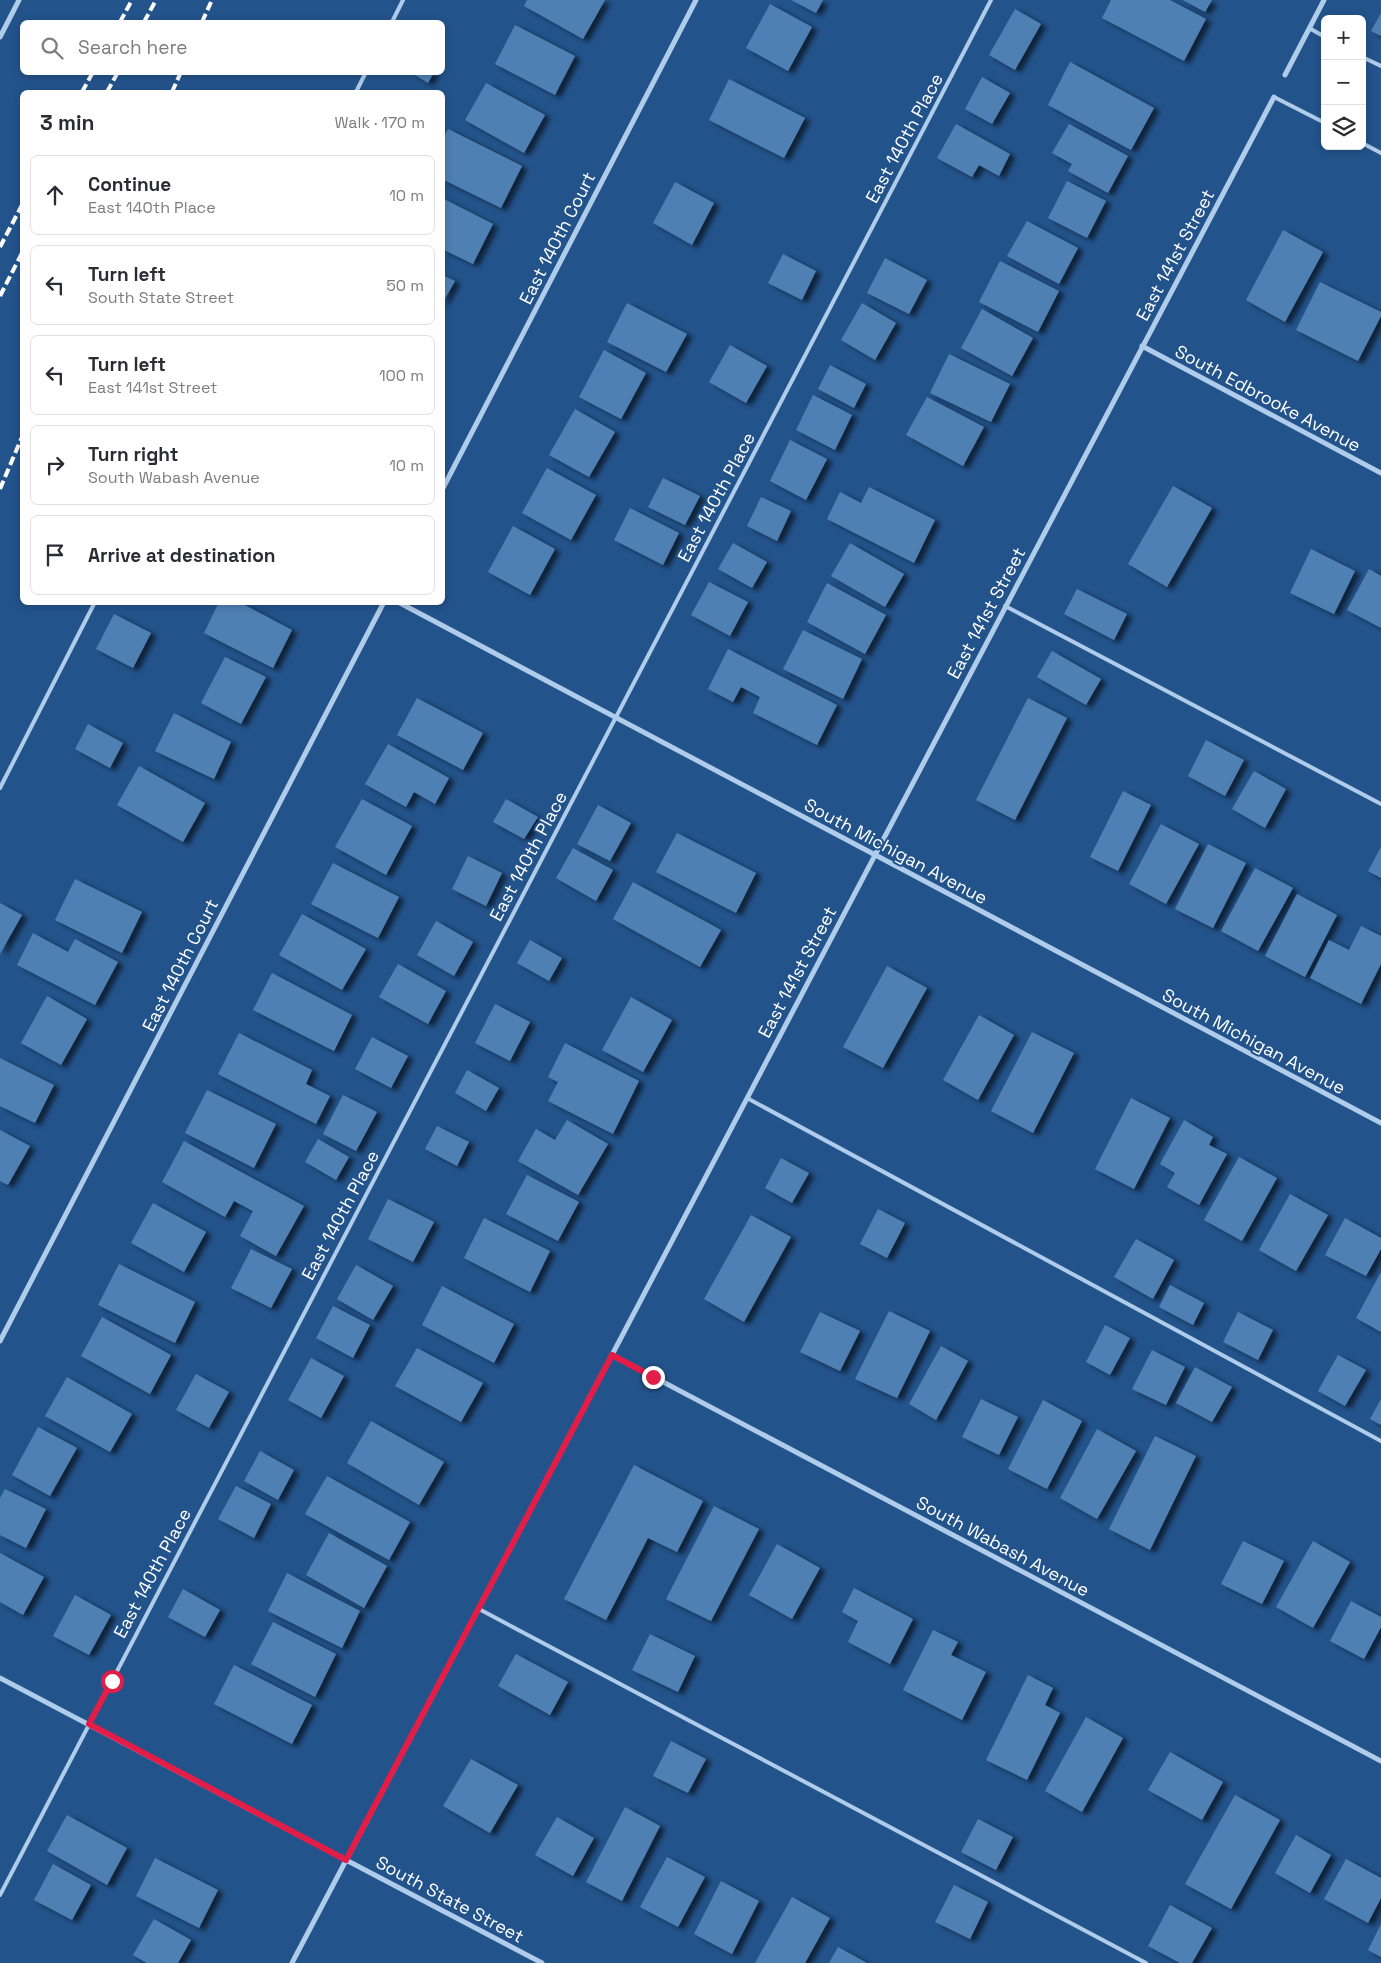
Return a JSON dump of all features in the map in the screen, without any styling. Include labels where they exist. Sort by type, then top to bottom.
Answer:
[{"type":"street","points":[[0,37],[19,0]]},
{"type":"street","name":"East 140th Court","points":[[445,484],[696,0]]},
{"type":"street","points":[[1285,75],[1324,0]]},
{"type":"street","name":"East 141st Street","points":[[292,1963],[1274,97]]},
{"type":"street","name":"South Edbrooke Avenue","points":[[1142,346],[1381,473]]},
{"type":"street","name":"East 140th Court","points":[[0,1341],[382,605]]},
{"type":"street","name":"South Michigan Avenue","points":[[404,605],[615,719],[1381,1123]]},
{"type":"street","name":"South Wabash Avenue","points":[[612,1355],[1381,1761]]},
{"type":"street","name":"South State Street","points":[[0,1678],[542,1963]]},
{"type":"lane","points":[[393,20],[403,0]]},
{"type":"lane","name":"East 140th Place","points":[[0,1895],[991,0]]},
{"type":"lane","points":[[1309,28],[1321,35]]},
{"type":"lane","points":[[1366,59],[1381,66]]},
{"type":"lane","points":[[357,90],[364,75]]},
{"type":"lane","points":[[1274,97],[1321,121]]},
{"type":"lane","points":[[1366,145],[1381,153]]},
{"type":"lane","points":[[0,788],[93,605]]},
{"type":"lane","points":[[1005,606],[1381,804]]},
{"type":"lane","points":[[747,1098],[1381,1441]]},
{"type":"lane","points":[[479,1609],[1146,1963]]},
{"type":"building","points":[[527,0],[605,0],[583,39],[524,6]]},
{"type":"building","points":[[791,0],[823,0],[816,13]]},
{"type":"building","points":[[1111,0],[1170,0],[1206,19],[1184,61],[1102,18]]},
{"type":"building","points":[[1183,0],[1212,0],[1205,12]]},
{"type":"building","points":[[770,4],[812,27],[788,71],[746,48]]},
{"type":"building","points":[[1015,9],[1041,24],[1015,70],[989,55]]},
{"type":"building","points":[[1381,13],[1381,36],[1371,31]]},
{"type":"building","points":[[515,25],[575,56],[555,95],[495,64]]},
{"type":"building","points":[[1070,62],[1154,108],[1131,150],[1048,105]]},
{"type":"building","points":[[415,75],[432,75],[428,83]]},
{"type":"building","points":[[982,77],[1010,93],[992,124],[965,109]]},
{"type":"building","points":[[729,79],[805,118],[784,158],[709,120]]},
{"type":"building","points":[[486,83],[545,115],[524,153],[465,120]]},
{"type":"building","points":[[956,124],[1010,154],[999,176],[979,165],[972,177],[937,158]]},
{"type":"building","points":[[1069,124],[1128,156],[1108,193],[1068,171],[1072,164],[1052,153]]},
{"type":"building","points":[[448,129],[522,166],[501,208],[445,180],[445,134]]},
{"type":"building","points":[[1067,181],[1106,201],[1087,238],[1048,218]]},
{"type":"building","points":[[675,182],[714,203],[692,245],[653,223]]},
{"type":"building","points":[[445,200],[493,224],[473,264],[445,250]]},
{"type":"building","points":[[1027,221],[1078,248],[1059,284],[1007,256]]},
{"type":"building","points":[[1283,230],[1323,252],[1285,322],[1246,300]]},
{"type":"building","points":[[783,254],[816,271],[802,300],[768,283]]},
{"type":"building","points":[[885,258],[927,280],[909,314],[867,293]]},
{"type":"building","points":[[1000,261],[1059,291],[1038,332],[979,302]]},
{"type":"building","points":[[445,276],[455,281],[445,299]]},
{"type":"building","points":[[1320,282],[1381,312],[1381,316],[1358,361],[1296,330]]},
{"type":"building","points":[[627,303],[687,334],[666,372],[607,342]]},
{"type":"building","points":[[862,303],[896,323],[875,360],[841,340]]},
{"type":"building","points":[[982,309],[1033,338],[1012,376],[961,348]]},
{"type":"building","points":[[730,345],[767,366],[746,403],[709,382]]},
{"type":"building","points":[[604,350],[646,373],[621,419],[579,397]]},
{"type":"building","points":[[949,354],[1010,384],[991,422],[930,393]]},
{"type":"building","points":[[830,365],[866,384],[854,408],[818,389]]},
{"type":"building","points":[[813,395],[852,415],[835,450],[796,430]]},
{"type":"building","points":[[927,397],[984,427],[963,466],[906,435]]},
{"type":"building","points":[[575,409],[615,432],[589,477],[549,455]]},
{"type":"building","points":[[790,440],[827,459],[806,500],[770,481]]},
{"type":"building","points":[[547,468],[596,495],[571,540],[522,513]]},
{"type":"building","points":[[663,478],[700,496],[685,525],[648,507]]},
{"type":"building","points":[[1173,486],[1212,508],[1167,587],[1128,564]]},
{"type":"building","points":[[869,487],[935,520],[914,563],[827,519],[840,492],[861,503]]},
{"type":"building","points":[[761,497],[791,511],[777,541],[747,526]]},
{"type":"building","points":[[630,508],[679,533],[663,565],[614,540]]},
{"type":"building","points":[[513,526],[555,549],[530,595],[488,572]]},
{"type":"building","points":[[733,543],[767,562],[752,588],[718,569]]},
{"type":"building","points":[[850,543],[904,574],[885,607],[831,576]]},
{"type":"building","points":[[1311,549],[1355,571],[1334,614],[1290,593]]},
{"type":"building","points":[[1369,569],[1381,576],[1381,628],[1347,610]]},
{"type":"building","points":[[709,582],[748,602],[730,636],[691,615]]},
{"type":"building","points":[[827,583],[886,615],[865,654],[807,622]]},
{"type":"building","points":[[1077,589],[1127,614],[1114,640],[1064,614]]},
{"type":"building","points":[[218,605],[245,605],[292,630],[273,668],[204,633]]},
{"type":"building","points":[[114,614],[151,633],[133,668],[96,649]]},
{"type":"building","points":[[803,630],[862,659],[843,699],[783,669]]},
{"type":"building","points":[[728,649],[837,705],[817,745],[753,713],[760,697],[741,687],[733,702],[708,689]]},
{"type":"building","points":[[1052,651],[1101,679],[1086,705],[1037,677]]},
{"type":"building","points":[[225,657],[266,677],[241,724],[201,703]]},
{"type":"building","points":[[417,698],[483,733],[463,770],[397,735]]},
{"type":"building","points":[[1028,698],[1067,718],[1015,820],[976,800]]},
{"type":"building","points":[[174,713],[231,742],[214,779],[155,751]]},
{"type":"building","points":[[88,724],[123,743],[110,768],[75,749]]},
{"type":"building","points":[[1206,740],[1244,760],[1225,796],[1188,776]]},
{"type":"building","points":[[388,744],[449,778],[435,804],[414,792],[406,807],[365,784]]},
{"type":"building","points":[[139,766],[205,803],[183,842],[117,805]]},
{"type":"building","points":[[1254,771],[1286,789],[1265,828],[1232,809]]},
{"type":"building","points":[[1123,791],[1151,805],[1118,871],[1090,857]]},
{"type":"building","points":[[362,799],[412,826],[386,875],[335,847]]},
{"type":"building","points":[[506,799],[538,817],[524,839],[493,822]]},
{"type":"building","points":[[598,805],[631,823],[610,861],[577,844]]},
{"type":"building","points":[[1161,824],[1199,844],[1166,904],[1129,884]]},
{"type":"building","points":[[677,833],[756,873],[736,913],[656,872]]},
{"type":"building","points":[[1208,844],[1246,863],[1213,928],[1175,909]]},
{"type":"building","points":[[1381,847],[1381,878],[1368,871]]},
{"type":"building","points":[[573,848],[613,870],[596,901],[556,878]]},
{"type":"building","points":[[468,856],[502,873],[486,906],[452,889]]},
{"type":"building","points":[[333,863],[399,897],[378,938],[311,904]]},
{"type":"building","points":[[1255,868],[1293,888],[1258,951],[1221,931]]},
{"type":"building","points":[[75,879],[142,912],[122,953],[55,920]]},
{"type":"building","points":[[633,882],[721,930],[700,967],[613,919]]},
{"type":"building","points":[[1297,894],[1337,915],[1305,977],[1265,956]]},
{"type":"building","points":[[0,903],[22,915],[0,954]]},
{"type":"building","points":[[302,914],[366,949],[342,990],[279,955]]},
{"type":"building","points":[[436,921],[473,942],[454,976],[417,955]]},
{"type":"building","points":[[1361,926],[1381,936],[1381,964],[1361,1004],[1310,978],[1329,940],[1349,950]]},
{"type":"building","points":[[33,933],[68,952],[75,939],[118,962],[95,1005],[17,965]]},
{"type":"building","points":[[530,940],[562,958],[549,981],[517,963]]},
{"type":"building","points":[[398,964],[446,991],[428,1024],[379,997]]},
{"type":"building","points":[[887,966],[927,988],[883,1068],[843,1047]]},
{"type":"building","points":[[272,973],[352,1015],[334,1051],[253,1010]]},
{"type":"building","points":[[47,996],[87,1019],[61,1065],[21,1043]]},
{"type":"building","points":[[631,997],[672,1020],[643,1072],[602,1050]]},
{"type":"building","points":[[495,1004],[530,1022],[510,1061],[475,1043]]},
{"type":"building","points":[[979,1015],[1014,1035],[978,1100],[943,1080]]},
{"type":"building","points":[[1032,1032],[1074,1053],[1033,1133],[991,1111]]},
{"type":"building","points":[[239,1033],[312,1070],[306,1084],[330,1096],[316,1124],[218,1074]]},
{"type":"building","points":[[372,1037],[408,1056],[391,1088],[355,1069]]},
{"type":"building","points":[[565,1043],[639,1081],[613,1134],[548,1101],[558,1082],[548,1077]]},
{"type":"building","points":[[0,1058],[54,1085],[35,1123],[0,1106]]},
{"type":"building","points":[[467,1070],[499,1088],[486,1111],[455,1093]]},
{"type":"building","points":[[207,1090],[276,1124],[254,1168],[185,1133]]},
{"type":"building","points":[[343,1095],[377,1112],[356,1151],[323,1134]]},
{"type":"building","points":[[1131,1098],[1170,1118],[1134,1189],[1095,1169]]},
{"type":"building","points":[[567,1120],[608,1144],[578,1195],[518,1161],[536,1129],[555,1140]]},
{"type":"building","points":[[1184,1120],[1213,1137],[1209,1145],[1227,1154],[1199,1205],[1167,1187],[1175,1173],[1160,1164]]},
{"type":"building","points":[[437,1126],[469,1142],[457,1166],[425,1149]]},
{"type":"building","points":[[0,1130],[30,1146],[8,1185],[0,1181]]},
{"type":"building","points":[[318,1139],[349,1157],[336,1180],[305,1162]]},
{"type":"building","points":[[184,1141],[304,1206],[276,1256],[240,1236],[253,1211],[234,1201],[225,1217],[162,1182]]},
{"type":"building","points":[[1239,1157],[1277,1178],[1242,1241],[1204,1220]]},
{"type":"building","points":[[781,1158],[809,1173],[792,1203],[765,1188]]},
{"type":"building","points":[[527,1175],[579,1202],[558,1241],[506,1214]]},
{"type":"building","points":[[1290,1194],[1328,1215],[1296,1271],[1259,1250]]},
{"type":"building","points":[[388,1199],[434,1222],[413,1262],[368,1239]]},
{"type":"building","points":[[153,1203],[206,1232],[184,1272],[131,1243]]},
{"type":"building","points":[[878,1209],[905,1223],[887,1258],[860,1244]]},
{"type":"building","points":[[751,1215],[791,1237],[744,1322],[704,1299]]},
{"type":"building","points":[[484,1218],[550,1251],[530,1292],[464,1258]]},
{"type":"building","points":[[1345,1218],[1381,1238],[1381,1249],[1366,1276],[1325,1255]]},
{"type":"building","points":[[1136,1239],[1174,1260],[1153,1299],[1114,1277]]},
{"type":"building","points":[[251,1249],[292,1269],[271,1308],[231,1288]]},
{"type":"building","points":[[119,1264],[195,1302],[175,1343],[98,1305]]},
{"type":"building","points":[[356,1265],[393,1286],[373,1320],[337,1299]]},
{"type":"building","points":[[1381,1272],[1381,1332],[1356,1318]]},
{"type":"building","points":[[1170,1285],[1204,1303],[1193,1325],[1159,1307]]},
{"type":"building","points":[[442,1286],[514,1324],[494,1363],[422,1325]]},
{"type":"building","points":[[333,1306],[370,1325],[353,1358],[316,1338]]},
{"type":"building","points":[[889,1311],[930,1331],[897,1398],[855,1379]]},
{"type":"building","points":[[820,1312],[860,1331],[840,1371],[800,1352]]},
{"type":"building","points":[[1238,1312],[1273,1330],[1258,1360],[1223,1342]]},
{"type":"building","points":[[102,1317],[171,1355],[150,1394],[81,1356]]},
{"type":"building","points":[[1105,1325],[1130,1338],[1110,1375],[1086,1362]]},
{"type":"building","points":[[941,1346],[968,1361],[936,1420],[909,1404]]},
{"type":"building","points":[[417,1348],[483,1383],[461,1422],[395,1386]]},
{"type":"building","points":[[1152,1350],[1185,1367],[1166,1405],[1132,1389]]},
{"type":"building","points":[[1338,1355],[1366,1370],[1345,1406],[1318,1391]]},
{"type":"building","points":[[311,1358],[344,1376],[321,1418],[288,1400]]},
{"type":"building","points":[[1195,1367],[1232,1387],[1212,1422],[1176,1403]]},
{"type":"building","points":[[196,1374],[229,1392],[209,1428],[176,1410]]},
{"type":"building","points":[[67,1377],[132,1414],[110,1452],[45,1416]]},
{"type":"building","points":[[981,1399],[1018,1417],[999,1455],[962,1437]]},
{"type":"building","points":[[1381,1399],[1381,1425],[1370,1419]]},
{"type":"building","points":[[1043,1400],[1082,1421],[1047,1489],[1008,1469]]},
{"type":"building","points":[[371,1421],[444,1462],[419,1505],[347,1463]]},
{"type":"building","points":[[38,1427],[77,1448],[50,1496],[12,1475]]},
{"type":"building","points":[[1097,1429],[1136,1451],[1097,1519],[1060,1498]]},
{"type":"building","points":[[1155,1436],[1196,1456],[1150,1550],[1109,1529]]},
{"type":"building","points":[[260,1451],[294,1470],[278,1500],[244,1481]]},
{"type":"building","points":[[634,1465],[703,1501],[677,1552],[648,1538],[606,1620],[564,1599]]},
{"type":"building","points":[[327,1476],[410,1522],[389,1560],[305,1514]]},
{"type":"building","points":[[236,1486],[271,1504],[254,1538],[218,1519]]},
{"type":"building","points":[[5,1489],[46,1509],[26,1548],[0,1535],[0,1498]]},
{"type":"building","points":[[714,1506],[759,1529],[711,1621],[666,1599]]},
{"type":"building","points":[[329,1533],[387,1566],[364,1608],[306,1575]]},
{"type":"building","points":[[1243,1541],[1284,1561],[1262,1604],[1221,1584]]},
{"type":"building","points":[[1313,1541],[1350,1562],[1313,1628],[1276,1607]]},
{"type":"building","points":[[777,1544],[820,1568],[792,1619],[749,1595]]},
{"type":"building","points":[[0,1553],[44,1577],[23,1615],[0,1602]]},
{"type":"building","points":[[287,1573],[360,1611],[342,1648],[268,1611]]},
{"type":"building","points":[[854,1588],[913,1619],[890,1664],[848,1642],[858,1621],[842,1612]]},
{"type":"building","points":[[183,1589],[220,1610],[205,1637],[168,1617]]},
{"type":"building","points":[[75,1595],[111,1615],[89,1655],[53,1636]]},
{"type":"building","points":[[1351,1601],[1381,1617],[1381,1627],[1364,1659],[1330,1641]]},
{"type":"building","points":[[273,1622],[336,1654],[315,1697],[251,1664]]},
{"type":"building","points":[[933,1630],[958,1642],[951,1655],[986,1672],[962,1720],[903,1690]]},
{"type":"building","points":[[650,1634],[695,1656],[678,1692],[632,1670]]},
{"type":"building","points":[[516,1654],[568,1682],[550,1715],[498,1686]]},
{"type":"building","points":[[234,1665],[312,1705],[292,1744],[214,1704]]},
{"type":"building","points":[[1028,1675],[1053,1688],[1045,1705],[1060,1713],[1027,1780],[986,1760]]},
{"type":"building","points":[[1086,1717],[1123,1738],[1082,1812],[1045,1791]]},
{"type":"building","points":[[671,1741],[706,1759],[688,1793],[653,1776]]},
{"type":"building","points":[[1170,1752],[1223,1782],[1202,1820],[1148,1790]]},
{"type":"building","points":[[471,1759],[518,1785],[490,1833],[443,1806]]},
{"type":"building","points":[[1235,1795],[1280,1820],[1231,1909],[1185,1884]]},
{"type":"building","points":[[625,1807],[660,1826],[622,1901],[586,1882]]},
{"type":"building","points":[[67,1815],[127,1848],[107,1885],[47,1851]]},
{"type":"building","points":[[557,1817],[594,1838],[573,1876],[535,1855]]},
{"type":"building","points":[[978,1819],[1013,1837],[996,1870],[961,1852]]},
{"type":"building","points":[[1296,1835],[1331,1855],[1310,1893],[1275,1873]]},
{"type":"building","points":[[667,1857],[705,1877],[678,1927],[640,1907]]},
{"type":"building","points":[[155,1858],[218,1890],[199,1928],[136,1896]]},
{"type":"building","points":[[1346,1859],[1381,1878],[1381,1898],[1368,1923],[1324,1899]]},
{"type":"building","points":[[53,1864],[91,1885],[72,1920],[34,1900]]},
{"type":"building","points":[[721,1881],[759,1901],[732,1954],[694,1934]]},
{"type":"building","points":[[954,1885],[988,1902],[970,1939],[935,1922]]},
{"type":"building","points":[[792,1897],[830,1918],[805,1963],[755,1963]]},
{"type":"building","points":[[1170,1905],[1212,1928],[1192,1963],[1180,1963],[1148,1946]]},
{"type":"building","points":[[154,1919],[191,1940],[178,1963],[147,1963],[133,1955]]},
{"type":"building","points":[[1381,1924],[1381,1957],[1368,1950]]},
{"type":"building","points":[[838,1947],[867,1963],[829,1963]]},
{"type":"railway","points":[[121,20],[132,0]]},
{"type":"railway","points":[[145,20],[156,0]]},
{"type":"railway","points":[[203,20],[212,0]]},
{"type":"railway","points":[[83,90],[91,75]]},
{"type":"railway","points":[[108,90],[116,75]]},
{"type":"railway","points":[[173,90],[180,75]]},
{"type":"railway","points":[[0,247],[20,209]]},
{"type":"railway","points":[[0,296],[20,257]]},
{"type":"railway","points":[[0,489],[20,442]]},
{"type":"route","points":[[112,1681],[89,1724],[346,1860],[612,1355],[653,1377]]}]
